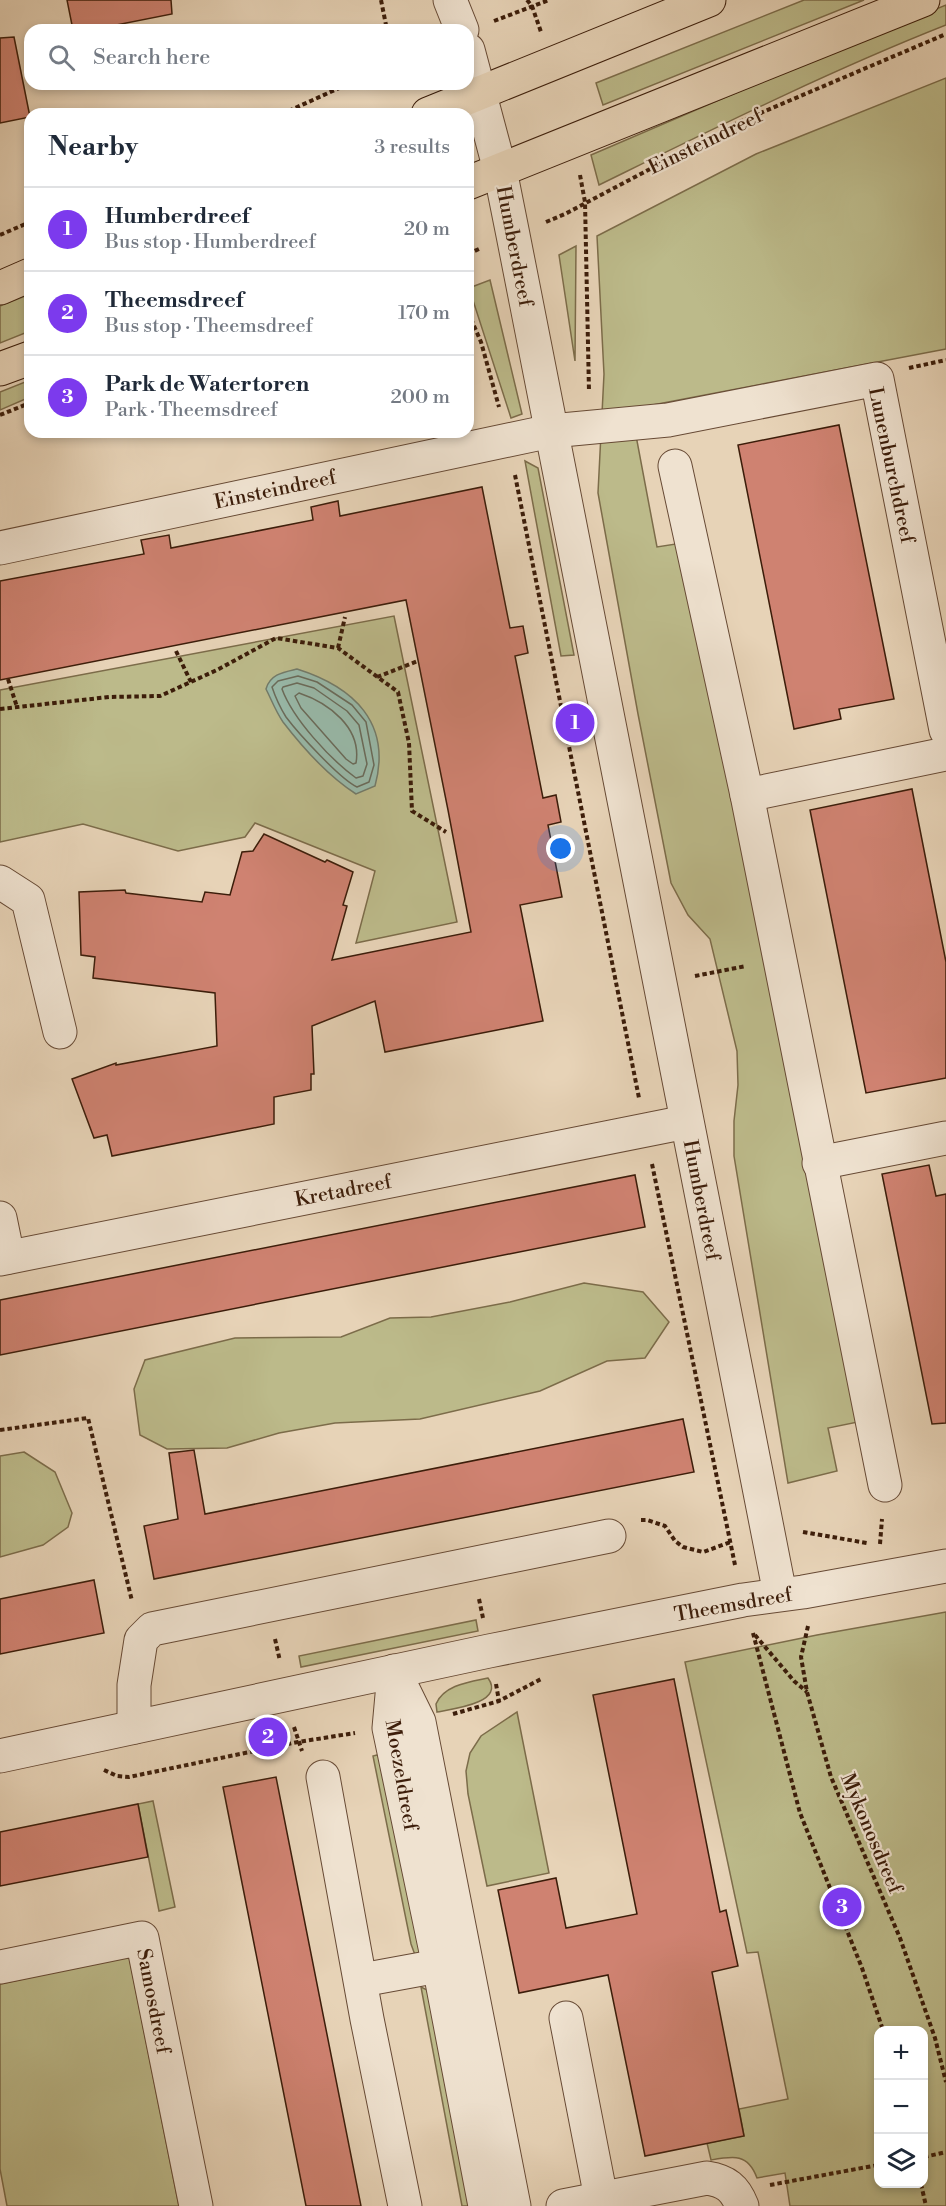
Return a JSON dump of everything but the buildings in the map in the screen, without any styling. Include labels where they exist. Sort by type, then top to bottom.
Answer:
[{"type":"main road","points":[[442,108],[709,0]]},
{"type":"main road","points":[[474,181],[923,0]]},
{"type":"main road","points":[[0,288],[24,278]]},
{"type":"main road","points":[[0,369],[24,360]]},
{"type":"street","points":[[450,0],[465,24]]},
{"type":"street","points":[[474,54],[478,93],[500,170]]},
{"type":"street","name":"Humberdreef","points":[[500,170],[686,1122],[770,1535],[792,1593]]},
{"type":"street","name":"Lunenburchdreef","points":[[551,431],[668,420],[877,379],[946,730]]},
{"type":"street","name":"Einsteindreef","points":[[0,548],[551,431]]},
{"type":"street","points":[[675,466],[747,795],[885,1485]]},
{"type":"street","points":[[747,795],[946,754]]},
{"type":"street","points":[[0,882],[28,900],[60,1032]]},
{"type":"street","name":"Kretadreef","points":[[4,1258],[686,1122]]},
{"type":"street","points":[[819,1163],[946,1138]]},
{"type":"street","points":[[0,1218],[4,1258]]},
{"type":"street","points":[[134,1727],[134,1685],[141,1640],[152,1629],[609,1536]]},
{"type":"street","name":"Theemsdreef","points":[[0,1756],[394,1671],[932,1568]]},
{"type":"street","name":"Moezeldreef","points":[[394,1671],[452,1964],[514,2206]]},
{"type":"street","points":[[323,1777],[362,1980],[367,2019],[405,2206]]},
{"type":"street","name":"Samosdreef","points":[[0,1966],[142,1938],[196,2206]]},
{"type":"street","points":[[362,1980],[452,1964]]},
{"type":"street","name":"Moezeldreef","points":[[452,1964],[485,2206]]},
{"type":"street","points":[[566,2018],[601,2198]]},
{"type":"street","points":[[563,2206],[707,2178],[732,2187],[740,2201]]},
{"type":"path","points":[[381,0],[386,24]]},
{"type":"path","points":[[527,0],[532,6],[552,63]]},
{"type":"path","points":[[474,34],[502,17],[549,0]]},
{"type":"path","name":"Einsteindreef","points":[[474,251],[565,214],[737,123],[946,34]]},
{"type":"path","points":[[295,108],[335,90]]},
{"type":"path","points":[[551,431],[590,400],[585,202],[573,141]]},
{"type":"path","points":[[0,235],[24,225]]},
{"type":"path","points":[[474,325],[482,342],[507,439],[730,1542]]},
{"type":"path","points":[[0,415],[24,405]]},
{"type":"path","points":[[338,648],[345,617]]},
{"type":"path","points":[[0,709],[109,697],[160,696],[217,670],[276,638],[338,648],[398,692],[409,743],[412,811],[446,832]]},
{"type":"path","points":[[177,651],[190,682]]},
{"type":"path","points":[[377,677],[418,661]]},
{"type":"path","points":[[8,679],[16,707]]},
{"type":"path","points":[[684,978],[779,959]]},
{"type":"path","points":[[0,1430],[88,1418],[141,1640]]},
{"type":"path","points":[[609,1536],[632,1520],[647,1520],[665,1526],[675,1541],[683,1547],[703,1552],[730,1542],[800,1532],[880,1545],[932,1568]]},
{"type":"path","name":"Mykonosdreef","points":[[792,1593],[811,1616],[801,1658],[807,1692],[831,1777],[900,1938],[935,2038],[946,2082]]},
{"type":"path","points":[[748,1623],[794,1681],[807,1692]]},
{"type":"path","points":[[753,1632],[800,1813],[862,1968],[882,2026]]},
{"type":"path","points":[[58,1744],[117,1776],[129,1777],[298,1742],[404,1725],[499,1701],[550,1673]]},
{"type":"path","points":[[928,2156],[946,2152]]},
{"type":"path","points":[[740,2201],[757,2187],[874,2166]]},
{"type":"path","points":[[922,2188],[926,2206]]},
{"type":"shaded area","points":[[804,0],[864,0],[603,105],[596,83]]},
{"type":"shaded area","points":[[946,5],[946,25],[814,82],[599,185],[591,155]]},
{"type":"shaded area","points":[[946,78],[946,349],[631,409],[657,547],[682,543],[858,1422],[828,1428],[837,1471],[788,1483],[734,1156],[734,1121],[738,1085],[737,1051],[710,939],[688,915],[671,883],[598,493],[604,374],[597,236],[756,154]]},
{"type":"shaded area","points":[[576,246],[575,361],[559,255]]},
{"type":"shaded area","points":[[490,280],[522,414],[511,418],[474,303],[474,286]]},
{"type":"shaded area","points":[[24,296],[24,333],[0,343],[0,306]]},
{"type":"shaded area","points":[[24,382],[24,400],[0,410],[0,392]]},
{"type":"shaded area","points":[[525,461],[538,468],[574,655],[561,656]]},
{"type":"shaded area","points":[[394,616],[457,922],[356,943],[375,871],[255,823],[245,837],[178,851],[83,824],[0,842],[0,690]]},
{"type":"shaded area","points":[[584,1283],[643,1292],[669,1322],[645,1358],[607,1361],[540,1391],[420,1419],[335,1423],[279,1433],[227,1448],[167,1449],[140,1435],[134,1389],[145,1360],[235,1338],[341,1337],[390,1318],[431,1317],[510,1302]]},
{"type":"shaded area","points":[[24,1452],[55,1472],[72,1513],[68,1527],[43,1545],[0,1557],[0,1456]]},
{"type":"shaded area","points":[[946,1612],[946,2206],[790,2206],[785,2173],[757,2178],[749,2164],[739,2158],[711,2160],[707,2143],[744,2136],[739,2109],[788,2099],[758,1952],[747,1953],[685,1662]]},
{"type":"shaded area","points":[[476,1620],[478,1631],[301,1667],[299,1656]]},
{"type":"shaded area","points":[[488,1678],[492,1687],[484,1699],[464,1707],[437,1712],[436,1704],[451,1688]]},
{"type":"shaded area","points":[[517,1712],[549,1873],[487,1886],[468,1794],[466,1771],[470,1753],[481,1736]]},
{"type":"shaded area","points":[[381,1754],[420,1952],[415,1955],[373,1756]]},
{"type":"shaded area","points":[[153,1801],[175,1907],[159,1911],[138,1804]]},
{"type":"shaded area","points":[[129,1956],[179,2206],[7,2206],[0,2169],[0,1984]]},
{"type":"shaded area","points":[[421,1987],[427,1990],[478,2206],[462,2206]]},
{"type":"water","points":[[297,669],[336,686],[364,711],[373,726],[378,744],[379,764],[375,786],[356,794],[317,761],[283,722],[266,689],[274,677]]},
{"type":"place","name":"Humberdreef","points":[[575,723]]},
{"type":"place","name":"Theemsdreef","points":[[268,1737]]},
{"type":"place","name":"Park de Watertoren","points":[[842,1907]]}]
